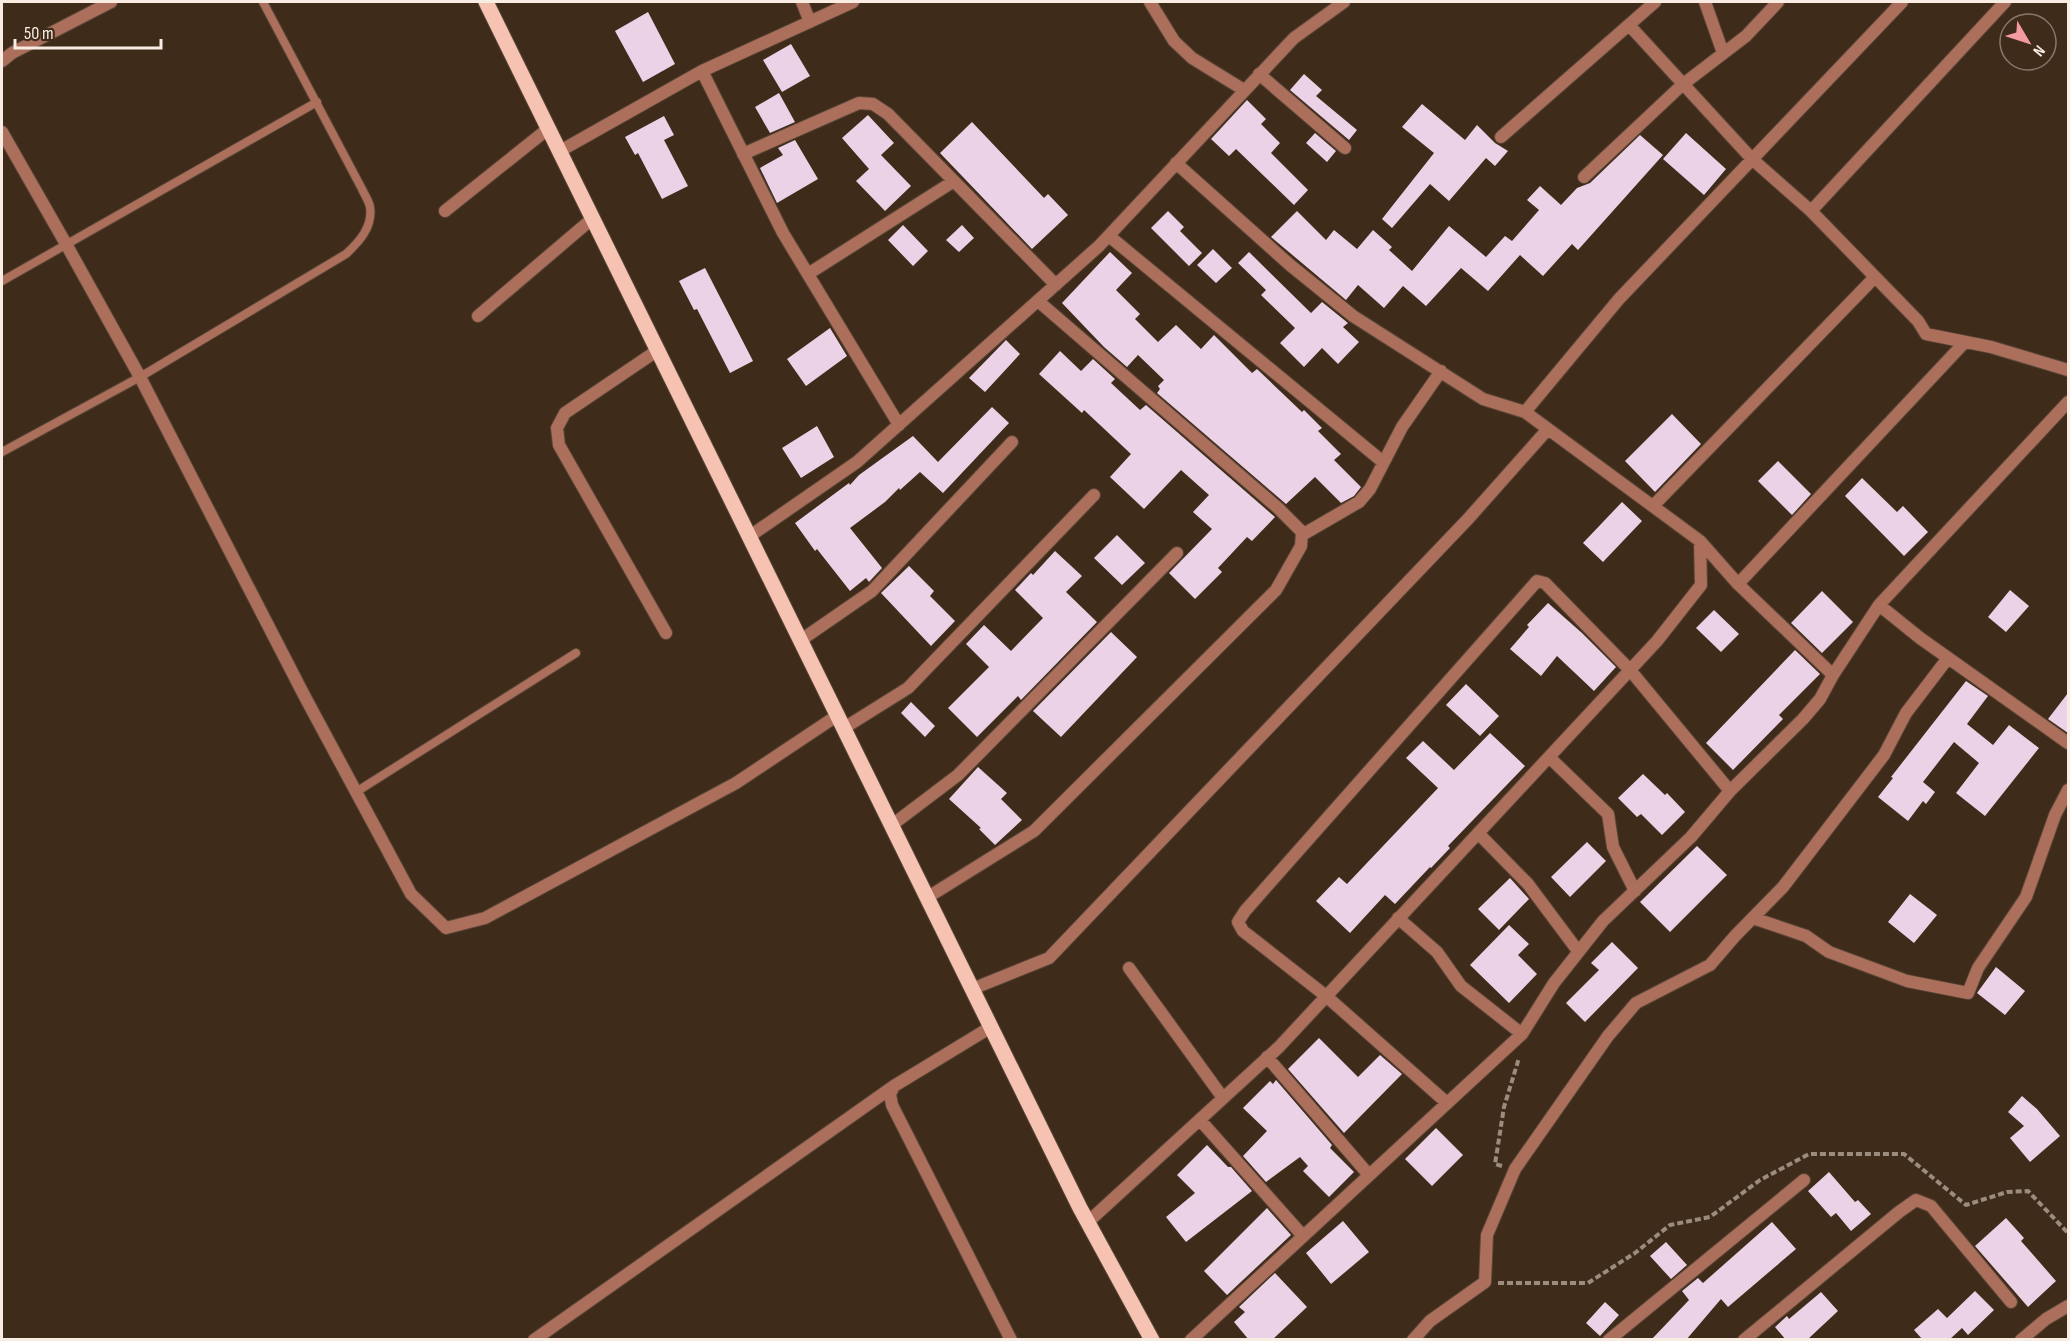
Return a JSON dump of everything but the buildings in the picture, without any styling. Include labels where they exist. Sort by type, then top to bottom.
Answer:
[{"type":"main road","points":[[486,2],[972,989],[1088,1222],[1152,1340]]},
{"type":"street","points":[[2,61],[12,53],[111,2]]},
{"type":"street","points":[[802,2],[810,22]]},
{"type":"street","points":[[560,151],[702,71],[853,2]]},
{"type":"street","points":[[1150,2],[1174,41],[1192,58],[1244,90]]},
{"type":"street","points":[[750,536],[857,462],[1056,285],[1109,236],[1294,38],[1344,2]]},
{"type":"street","points":[[1502,136],[1655,2]]},
{"type":"street","points":[[1705,2],[1723,53]]},
{"type":"street","points":[[1584,177],[1682,85],[1746,36],[1778,2]]},
{"type":"street","points":[[1525,412],[1619,298],[1902,2]]},
{"type":"street","points":[[1811,211],[2005,2]]},
{"type":"street","points":[[1629,25],[1752,159],[1811,211],[1918,321],[1926,334],[1965,342],[2068,370]]},
{"type":"street","points":[[702,71],[783,233],[899,425]]},
{"type":"street","points":[[1259,74],[1345,148]]},
{"type":"street","points":[[744,154],[859,103],[873,104],[888,114],[1056,285]]},
{"type":"street","points":[[445,211],[549,128]]},
{"type":"street","points":[[2,132],[140,377],[294,676],[411,894],[446,928],[485,918],[736,783],[841,722],[908,688],[1094,495]]},
{"type":"street","points":[[1176,163],[1290,265],[1353,316],[1483,399],[1525,412],[1700,541],[1738,584],[1833,675]]},
{"type":"street","points":[[808,274],[954,181]]},
{"type":"street","points":[[478,316],[593,218]]},
{"type":"street","points":[[1109,236],[1383,462]]},
{"type":"street","points":[[1653,506],[1875,277]]},
{"type":"street","points":[[928,897],[1034,831],[1276,590],[1301,546],[1302,532],[1278,508],[1038,301]]},
{"type":"street","points":[[1738,584],[1965,342]]},
{"type":"street","points":[[658,350],[565,413],[557,428],[559,446],[666,633]]},
{"type":"street","points":[[1302,535],[1359,502],[1370,489],[1401,427],[1441,371]]},
{"type":"street","points":[[1191,1340],[1522,1034],[1554,983],[1578,951],[1604,921],[1691,837],[1730,791],[1803,720],[1820,699],[1879,605],[2068,402]]},
{"type":"street","points":[[972,989],[1049,958],[1468,519],[1548,429]]},
{"type":"street","points":[[801,640],[872,591],[1012,442]]},
{"type":"street","points":[[1088,1222],[1267,1057],[1657,641],[1701,585],[1700,541]]},
{"type":"street","points":[[892,825],[958,775],[1177,554]]},
{"type":"street","points":[[1447,1103],[1326,996],[1243,931],[1238,922],[1253,902],[1529,589],[1537,582],[1545,583],[1630,670],[1730,791]]},
{"type":"street","points":[[1879,605],[1920,638],[2068,742]]},
{"type":"street","points":[[1413,1340],[1430,1321],[1485,1282],[1487,1234],[1515,1170],[1602,1046],[1636,1003],[1710,965],[1783,887],[1884,755],[1906,713],[1948,658]]},
{"type":"street","points":[[1550,757],[1608,814],[1613,847],[1635,891]]},
{"type":"street","points":[[1753,918],[1806,936],[1829,952],[1907,981],[1968,993],[1978,968],[2026,897],[2055,815],[2068,790]]},
{"type":"street","points":[[1478,833],[1528,884],[1578,951]]},
{"type":"street","points":[[1398,918],[1437,952],[1461,986],[1522,1034]]},
{"type":"street","points":[[1129,968],[1223,1098]]},
{"type":"street","points":[[534,1340],[894,1086],[991,1027]]},
{"type":"street","points":[[1267,1057],[1369,1175]]},
{"type":"street","points":[[894,1086],[890,1094],[892,1105],[1011,1340]]},
{"type":"street","points":[[1200,1120],[1303,1236]]},
{"type":"street","points":[[1609,1340],[1804,1179]]},
{"type":"street","points":[[1744,1340],[1916,1200],[1932,1206],[2011,1302]]},
{"type":"street","points":[[2021,1340],[2046,1319],[2068,1306]]},
{"type":"lane","points":[[2,452],[140,377],[346,254],[360,242],[368,226],[370,208],[263,2]]},
{"type":"lane","points":[[2,281],[316,102]]},
{"type":"lane","points":[[356,792],[576,653]]},
{"type":"path","points":[[1515,1170],[1496,1164],[1504,1107],[1518,1064],[1522,1034]]}]
